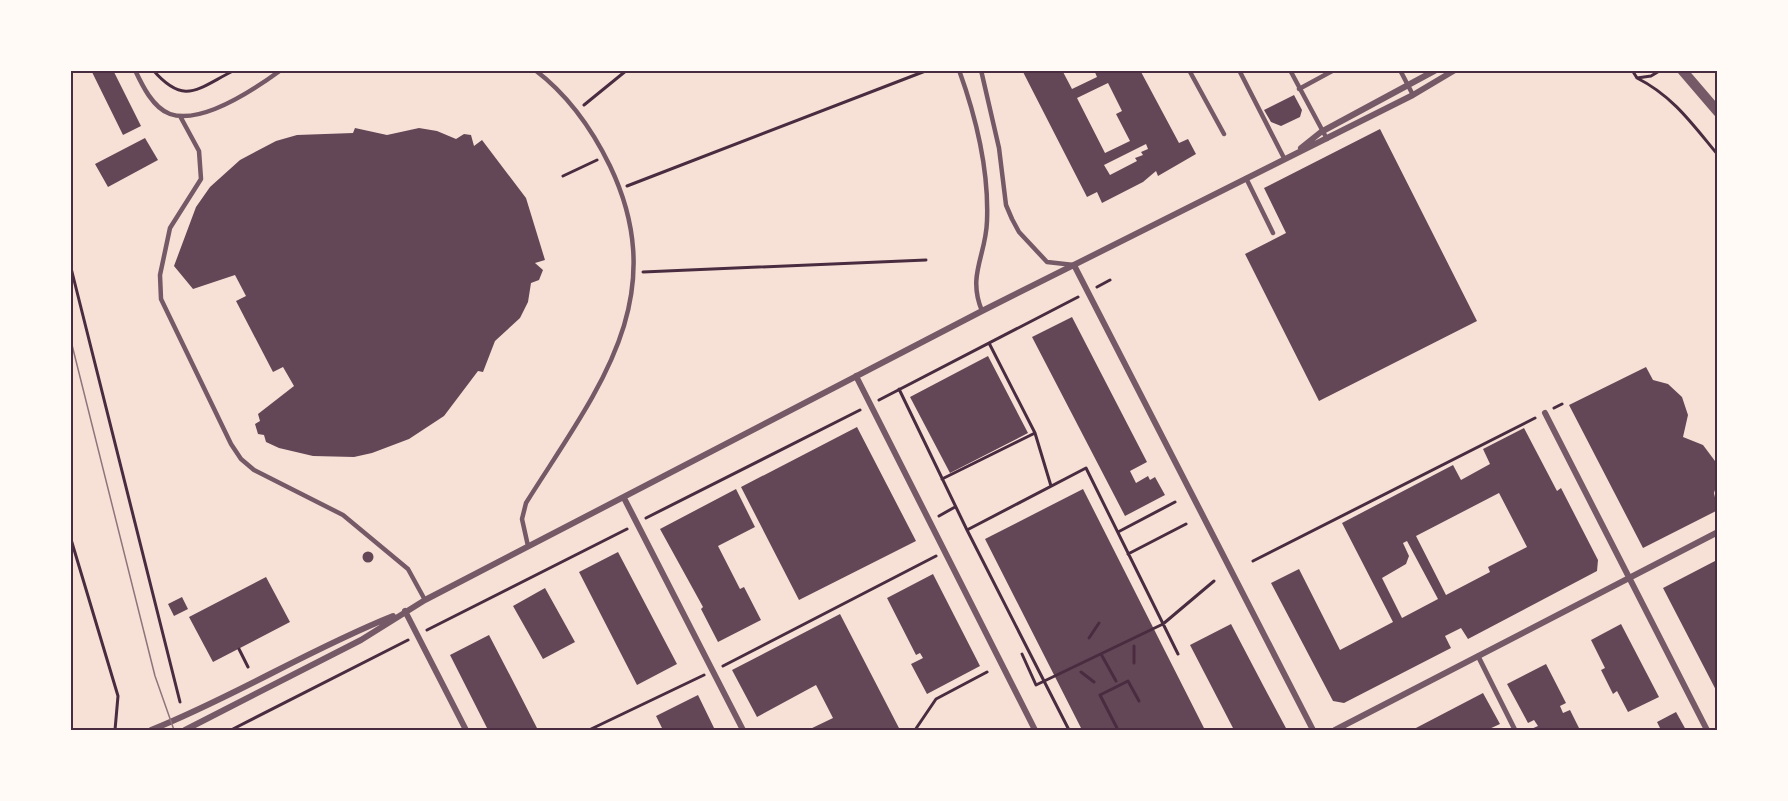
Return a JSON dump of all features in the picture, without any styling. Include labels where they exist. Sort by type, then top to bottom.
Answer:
[{"type":"street","points":[[1293,154],[1322,132],[1436,70]]},
{"type":"street","points":[[185,730],[361,640],[405,611],[528,546],[982,311],[1413,95],[1455,70]]},
{"type":"street","points":[[1682,70],[1718,112]]},
{"type":"street","points":[[1074,265],[1313,730]]},
{"type":"street","points":[[856,376],[1035,730]]},
{"type":"street","points":[[1545,413],[1707,730]]},
{"type":"street","points":[[624,498],[743,730]]},
{"type":"street","points":[[1335,730],[1718,532]]},
{"type":"street","points":[[405,611],[466,730]]},
{"type":"street","points":[[152,730],[208,706],[355,631],[405,611]]},
{"type":"street","points":[[1478,656],[1515,730]]},
{"type":"lane","points":[[135,70],[162,109],[180,116],[203,113],[244,94],[281,70]]},
{"type":"lane","points":[[528,546],[522,519],[526,503],[601,382],[629,310],[634,273],[633,236],[620,188],[605,156],[577,111],[535,70]]},
{"type":"lane","points":[[959,70],[976,129],[987,200],[987,222],[974,283],[982,311]]},
{"type":"lane","points":[[981,70],[999,148],[1006,205],[1012,219],[1019,232],[1047,262],[1074,265]]},
{"type":"lane","points":[[1189,70],[1224,134]]},
{"type":"lane","points":[[1239,70],[1284,158]]},
{"type":"lane","points":[[1290,70],[1327,139]]},
{"type":"lane","points":[[1299,89],[1334,70]]},
{"type":"lane","points":[[1400,70],[1413,95]]},
{"type":"lane","points":[[180,116],[199,151],[201,179],[170,228],[160,276],[161,299],[226,434],[242,459],[254,470],[343,515],[398,559],[408,569],[425,600]]},
{"type":"lane","points":[[1246,178],[1273,233]]},
{"type":"path","points":[[153,70],[177,91],[189,93],[235,70]]},
{"type":"path","points":[[577,111],[627,70]]},
{"type":"path","points":[[620,188],[928,70]]},
{"type":"path","points":[[1632,70],[1637,78],[1659,89],[1681,110],[1718,155]]},
{"type":"path","points":[[1637,78],[1651,76],[1661,70]]},
{"type":"path","points":[[563,176],[605,156]]},
{"type":"path","points":[[634,273],[926,260]]},
{"type":"path","points":[[70,264],[180,702]]},
{"type":"path","points":[[231,730],[1110,280]]},
{"type":"path","points":[[989,343],[1035,433],[1051,486]]},
{"type":"path","points":[[899,390],[966,530],[1069,730]]},
{"type":"path","points":[[1253,561],[1562,404]]},
{"type":"path","points":[[942,479],[1035,433]]},
{"type":"path","points":[[966,530],[1086,468],[1178,654]]},
{"type":"path","points":[[1117,532],[1175,502]]},
{"type":"path","points":[[928,521],[956,507]]},
{"type":"path","points":[[1128,554],[1186,524]]},
{"type":"path","points":[[70,536],[118,696],[115,730]]},
{"type":"path","points":[[589,730],[713,671],[944,552]]},
{"type":"path","points":[[1022,654],[1036,685],[1044,682],[1163,624],[1214,581]]},
{"type":"path","points":[[1089,638],[1099,623]]},
{"type":"path","points":[[1134,646],[1134,663]]},
{"type":"path","points":[[239,649],[248,667]]},
{"type":"path","points":[[1101,654],[1116,681]]},
{"type":"path","points":[[915,730],[936,699],[987,672]]},
{"type":"path","points":[[1081,672],[1094,682]]},
{"type":"path","points":[[1118,730],[1100,696],[1128,681],[1139,701]]},
{"type":"building","points":[[91,70],[113,70],[141,126],[123,135]]},
{"type":"building","points":[[1022,70],[1062,70],[1072,89],[1097,77],[1094,70],[1140,70],[1179,143],[1188,139],[1196,154],[1158,176],[1156,171],[1143,182],[1102,203],[1097,192],[1087,197]],"holes":[[[1108,83],[1122,111],[1116,114],[1130,141],[1105,153],[1077,98]],[[1146,144],[1148,149],[1141,152],[1143,155],[1135,158],[1137,161],[1110,175],[1104,165]]]},
{"type":"building","points":[[1294,95],[1302,110],[1300,117],[1281,126],[1271,122],[1264,110]]},
{"type":"building","points":[[355,128],[387,135],[419,128],[437,131],[456,139],[464,134],[471,135],[474,146],[482,140],[526,198],[545,260],[535,263],[543,270],[539,280],[531,283],[528,302],[520,318],[495,341],[483,372],[478,371],[444,416],[409,439],[372,453],[354,457],[313,456],[279,448],[266,442],[264,435],[258,434],[255,424],[260,421],[258,414],[294,386],[283,367],[273,372],[236,301],[246,296],[235,275],[193,289],[174,266],[196,207],[210,187],[240,160],[276,141],[297,135],[353,133]]},
{"type":"building","points":[[1380,129],[1477,321],[1319,401],[1245,254],[1286,233],[1264,188]]},
{"type":"building","points":[[145,138],[158,160],[108,187],[95,164]]},
{"type":"building","points":[[1072,317],[1147,462],[1130,471],[1136,483],[1148,476],[1150,480],[1155,477],[1165,495],[1125,516],[1032,337]]},
{"type":"building","points":[[988,356],[1028,433],[950,473],[910,397]]},
{"type":"building","points":[[1646,367],[1653,380],[1668,384],[1682,397],[1688,415],[1683,437],[1703,445],[1715,461],[1718,481],[1714,493],[1718,510],[1643,548],[1569,405]]},
{"type":"building","points":[[857,427],[916,541],[799,600],[741,487]]},
{"type":"building","points":[[1524,428],[1557,491],[1561,488],[1598,560],[1597,571],[1468,639],[1461,628],[1445,636],[1451,648],[1344,703],[1333,701],[1271,583],[1299,569],[1340,650],[1393,622],[1342,523],[1453,465],[1461,480],[1490,464],[1483,449]],"holes":[[[1499,493],[1527,547],[1488,567],[1490,572],[1446,595],[1416,536]],[[1407,541],[1438,599],[1402,618],[1382,578],[1406,564],[1409,556],[1403,543]]]},
{"type":"building","points":[[736,489],[755,527],[718,546],[740,589],[744,587],[761,620],[718,642],[701,609],[703,607],[660,529]]},
{"type":"building","points":[[1083,489],[1205,730],[1082,730],[985,539]]},
{"type":"building","points":[[368,552],[372,553],[372,561],[368,562],[364,561],[363,557],[364,553]]},
{"type":"building","points":[[618,552],[677,664],[637,685],[579,572]]},
{"type":"building","points":[[1715,561],[1718,567],[1718,694],[1663,588]]},
{"type":"building","points":[[933,574],[980,666],[927,694],[911,664],[923,658],[920,653],[916,655],[887,598]]},
{"type":"building","points":[[266,577],[290,622],[213,662],[189,617]]},
{"type":"building","points":[[545,588],[575,642],[543,659],[513,606]]},
{"type":"building","points":[[182,597],[188,609],[174,616],[168,604]]},
{"type":"building","points":[[840,614],[900,730],[808,730],[833,718],[816,685],[757,717],[732,670]]},
{"type":"building","points":[[1231,624],[1287,730],[1234,730],[1190,645]]},
{"type":"building","points":[[1621,624],[1659,697],[1628,712],[1617,691],[1613,694],[1601,670],[1605,668],[1591,640]]},
{"type":"building","points":[[489,635],[538,730],[488,730],[450,655]]},
{"type":"building","points":[[1546,664],[1566,703],[1560,706],[1563,713],[1570,710],[1580,730],[1529,730],[1538,726],[1534,720],[1528,723],[1507,684]]},
{"type":"building","points":[[1483,693],[1500,724],[1487,730],[1414,729]]},
{"type":"building","points":[[698,695],[715,730],[663,730],[656,716]]},
{"type":"building","points":[[1676,712],[1686,730],[1655,730],[1660,728],[1657,722]]},
{"type":"tram line","points":[[70,337],[155,676],[174,730]]}]
